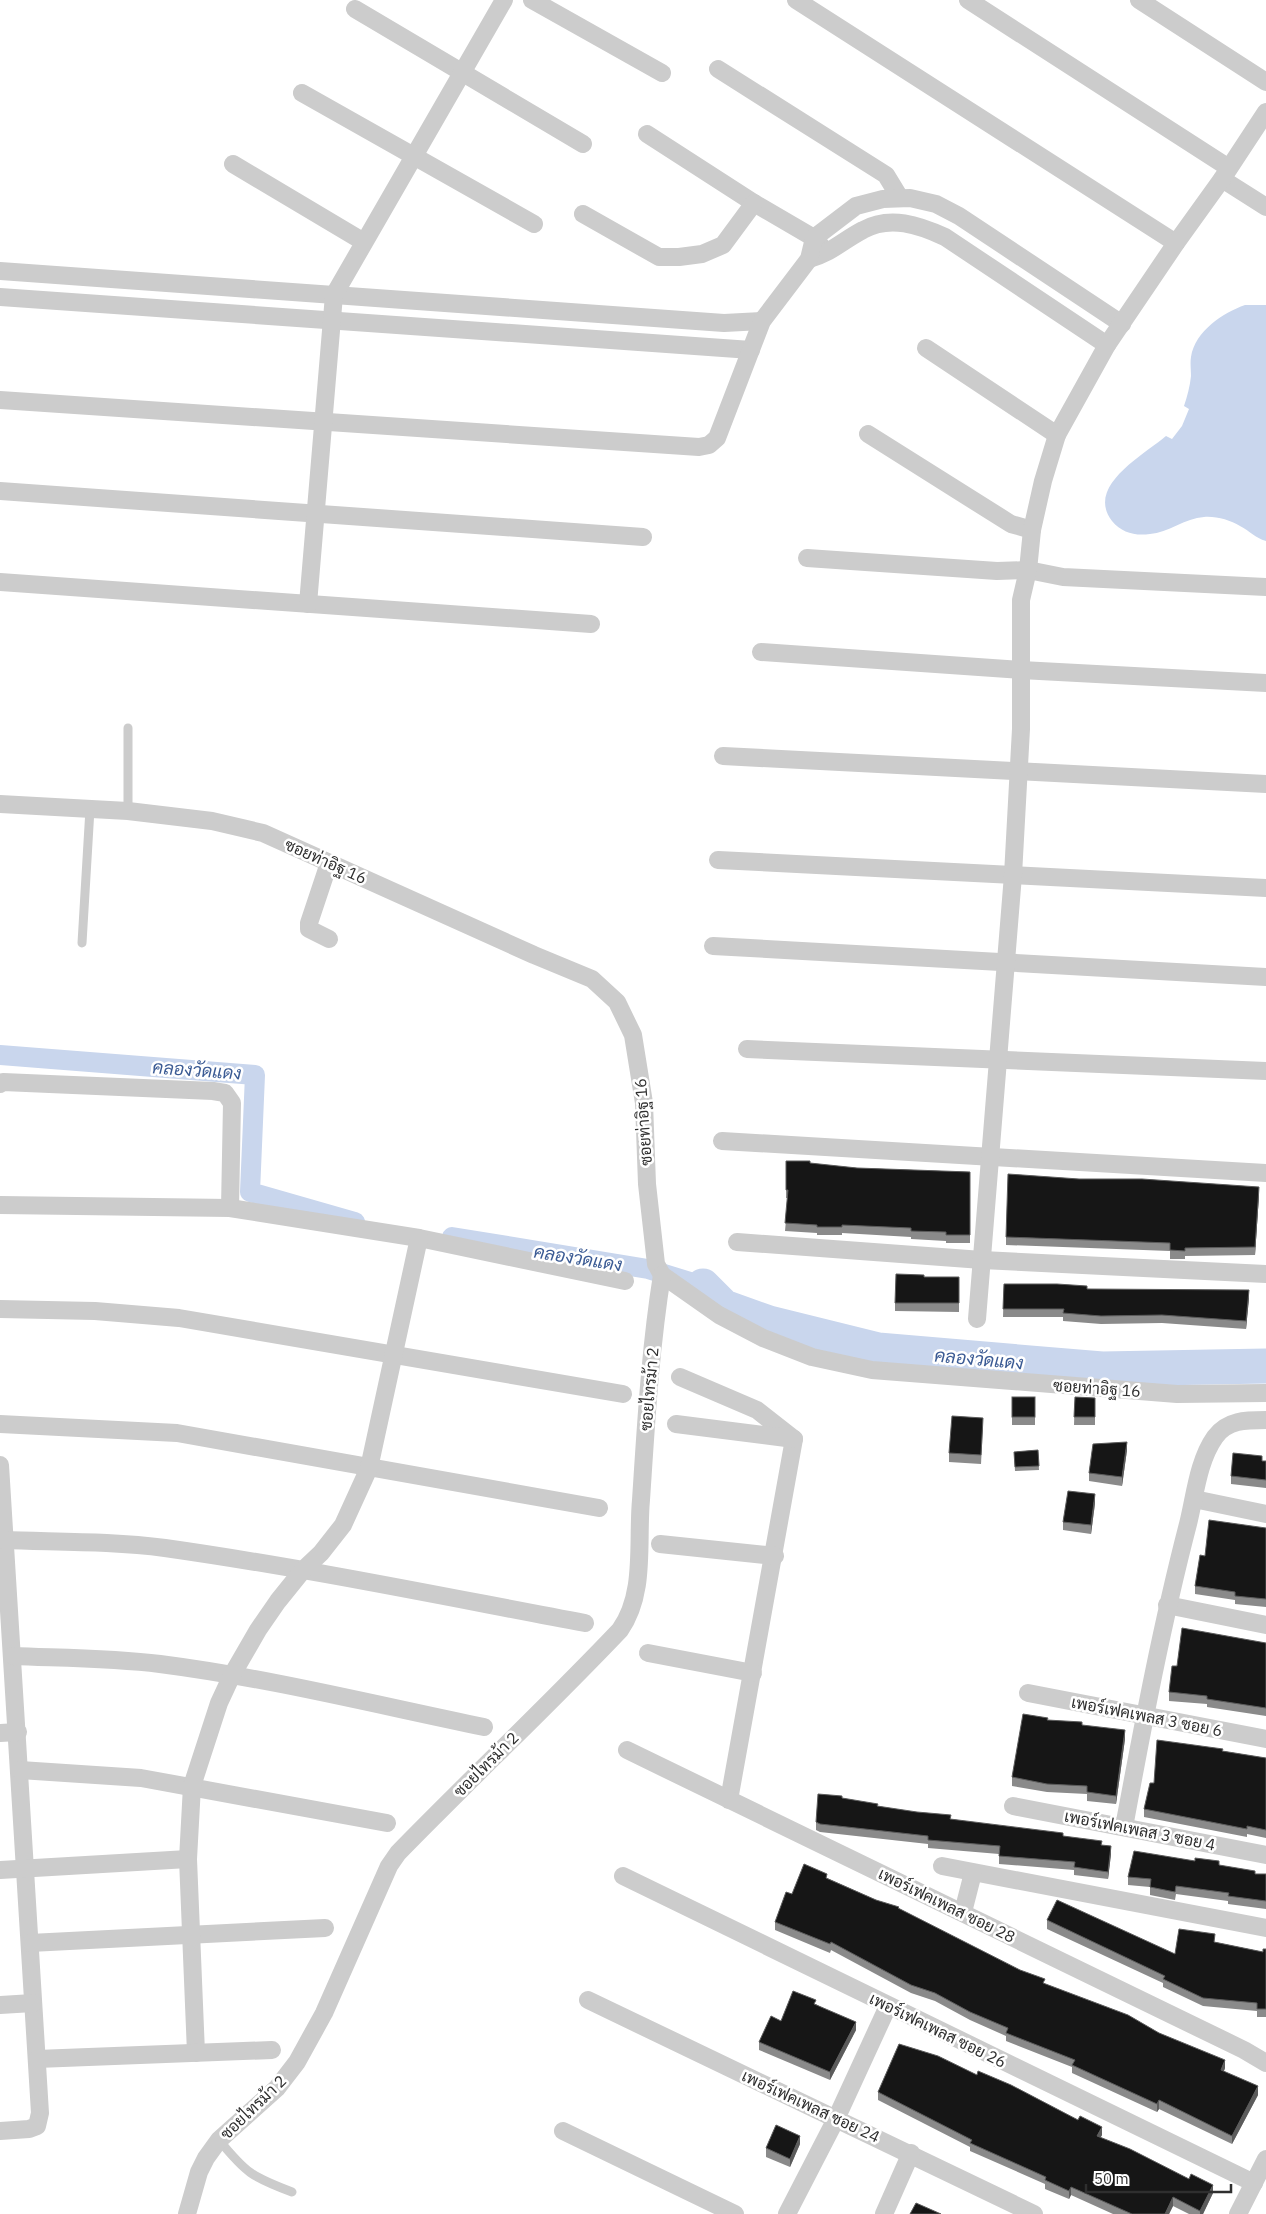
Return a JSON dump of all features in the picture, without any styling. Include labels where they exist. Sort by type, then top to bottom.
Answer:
[{"type":"street","points":[[308,604],[321,423],[334,295],[504,0]]},
{"type":"street","points":[[532,0],[662,73]]},
{"type":"street","points":[[796,0],[1176,243]]},
{"type":"street","points":[[968,0],[1225,174],[1266,207]]},
{"type":"street","points":[[1139,0],[1266,82]]},
{"type":"street","points":[[355,9],[582,144]]},
{"type":"street","points":[[718,69],[886,175],[900,198]]},
{"type":"street","points":[[302,93],[534,224]]},
{"type":"street","points":[[978,1319],[1013,875],[1021,670],[1021,600],[1028,570],[1032,530],[1043,481],[1058,435],[1107,345],[1266,112]]},
{"type":"street","points":[[647,134],[754,203],[814,238],[828,253]]},
{"type":"street","points":[[233,164],[364,242]]},
{"type":"street","points":[[0,400],[321,423],[709,445],[717,438],[762,321],[809,259],[814,238],[856,206],[883,199],[910,198],[936,204],[959,216],[1122,324]]},
{"type":"street","points":[[582,214],[659,257],[679,258],[702,254],[723,245],[754,203]]},
{"type":"street","points":[[809,259],[828,253],[864,229],[885,223],[906,223],[925,228],[945,237],[1107,345]]},
{"type":"street","points":[[0,271],[724,323],[762,321]]},
{"type":"street","points":[[0,297],[751,350]]},
{"type":"street","points":[[598,314],[598,339]]},
{"type":"street","points":[[926,348],[1058,435]]},
{"type":"street","points":[[868,434],[1011,524],[1032,530]]},
{"type":"street","points":[[0,492],[643,537]]},
{"type":"street","points":[[807,558],[998,571],[1028,570],[1063,577],[1266,587]]},
{"type":"street","points":[[0,582],[591,624]]},
{"type":"street","points":[[761,652],[1021,670],[1266,683]]},
{"type":"street","points":[[722,756],[1266,784]]},
{"type":"street","name":"ซอยท่าอิฐ 16","points":[[0,804],[128,811],[212,821],[263,833],[534,955],[592,979],[617,1002],[633,1035],[644,1103],[647,1184],[656,1264],[662,1276],[719,1315],[762,1338],[812,1357],[872,1370],[1176,1394],[1266,1393]]},
{"type":"street","points":[[718,860],[1266,888]]},
{"type":"street","points":[[329,939],[314,933],[309,929],[309,923],[330,863]]},
{"type":"street","points":[[714,946],[1266,977]]},
{"type":"street","points":[[747,1049],[1266,1071]]},
{"type":"street","points":[[0,1084],[3,1082],[213,1091],[225,1094],[232,1103],[230,1208]]},
{"type":"street","points":[[722,1142],[1266,1174]]},
{"type":"street","points":[[0,1205],[230,1208],[418,1238],[625,1281]]},
{"type":"street","points":[[196,2053],[188,1859],[192,1786],[220,1703],[232,1675],[258,1630],[303,1570],[321,1553],[343,1525],[369,1468],[418,1238]]},
{"type":"street","points":[[737,1242],[982,1260],[1266,1274]]},
{"type":"street","name":"ซอยไทรม้า 2","points":[[187,2214],[198,2172],[219,2140],[277,2088],[297,2062],[324,2013],[388,1866],[398,1853],[487,1762],[555,1698],[620,1630],[628,1619],[634,1604],[637,1579],[655,1315],[662,1276]]},
{"type":"street","points":[[0,1309],[95,1311],[179,1318],[624,1394]]},
{"type":"street","points":[[680,1376],[757,1410],[794,1439]]},
{"type":"street","points":[[1124,1827],[1166,1605],[1206,1456],[1214,1438],[1226,1426],[1239,1422],[1266,1420]]},
{"type":"street","points":[[0,1424],[177,1432],[599,1508]]},
{"type":"street","points":[[676,1424],[794,1439]]},
{"type":"street","points":[[729,1800],[775,1556],[794,1439]]},
{"type":"street","points":[[0,1465],[5,1606],[13,1656],[40,2113],[37,2126],[29,2129],[0,2130]]},
{"type":"street","points":[[1194,1499],[1266,1514]]},
{"type":"street","points":[[3,1540],[164,1548],[303,1570],[585,1623]]},
{"type":"street","points":[[660,1544],[775,1556]]},
{"type":"street","points":[[1166,1605],[1266,1625]]},
{"type":"street","points":[[648,1652],[752,1673]]},
{"type":"street","points":[[13,1656],[115,1660],[232,1675],[484,1727]]},
{"type":"street","name":"เพอร์เฟคเพลส 3 ซอย 6","points":[[1028,1693],[1266,1739]]},
{"type":"street","points":[[0,1733],[18,1732]]},
{"type":"street","name":"เพอร์เฟคเพลส ซอย 28","points":[[627,1750],[963,1912],[1244,2050],[1266,2063]]},
{"type":"street","points":[[20,1770],[141,1778],[387,1823]]},
{"type":"street","name":"เพอร์เฟคเพลส 3 ซอย 4","points":[[1013,1806],[1266,1855]]},
{"type":"street","points":[[0,1870],[188,1859]]},
{"type":"street","points":[[942,1866],[1266,1928]]},
{"type":"street","points":[[963,1912],[973,1873]]},
{"type":"street","name":"เพอร์เฟคเพลส ซอย 26","points":[[622,1876],[1254,2184]]},
{"type":"street","points":[[30,1943],[325,1928]]},
{"type":"street","name":"เพอร์เฟคเพลส ซอย 24","points":[[588,2000],[911,2153],[1034,2214]]},
{"type":"street","points":[[0,2005],[33,2003]]},
{"type":"street","points":[[787,2214],[836,2118],[888,2006]]},
{"type":"street","points":[[1244,2050],[1266,2047]]},
{"type":"street","points":[[37,2059],[272,2050]]},
{"type":"street","points":[[562,2131],[735,2214]]},
{"type":"street","points":[[884,2214],[911,2153]]},
{"type":"street","points":[[1238,2214],[1266,2160]]},
{"type":"lane","points":[[128,728],[128,811]]},
{"type":"lane","points":[[82,943],[90,809]]},
{"type":"lane","points":[[219,2140],[248,2173],[260,2180],[292,2192]]},
{"type":"water","points":[[1245,305],[1266,305],[1266,541],[1232,522],[1213,517],[1190,520],[1157,533],[1144,535],[1124,531],[1112,521],[1106,508],[1106,496],[1111,484],[1132,462],[1166,436],[1172,439],[1182,426],[1189,409],[1184,406],[1191,380],[1191,357],[1198,339],[1219,318]]},
{"type":"building","points":[[786,1161],[810,1161],[810,1163],[857,1168],[970,1172],[970,1235],[946,1235],[946,1232],[911,1231],[911,1228],[842,1225],[842,1227],[817,1227],[817,1225],[785,1223],[788,1190],[786,1190]]},
{"type":"building","points":[[1008,1174],[1079,1179],[1142,1179],[1259,1187],[1255,1247],[1185,1248],[1185,1251],[1170,1250],[1170,1243],[1006,1237]]},
{"type":"building","points":[[896,1274],[924,1275],[924,1277],[959,1277],[959,1303],[895,1303]]},
{"type":"building","points":[[1004,1284],[1057,1284],[1087,1286],[1087,1289],[1249,1290],[1246,1321],[1162,1315],[1101,1316],[1063,1313],[1064,1309],[1003,1309]]},
{"type":"building","points":[[1012,1397],[1035,1397],[1035,1417],[1012,1417]]},
{"type":"building","points":[[1075,1397],[1095,1398],[1095,1417],[1074,1417]]},
{"type":"building","points":[[952,1416],[983,1418],[981,1455],[949,1453]]},
{"type":"building","points":[[1127,1442],[1122,1477],[1089,1473],[1093,1444]]},
{"type":"building","points":[[1038,1450],[1039,1466],[1015,1467],[1014,1452]]},
{"type":"building","points":[[1233,1453],[1262,1456],[1262,1461],[1266,1461],[1266,1480],[1231,1476]]},
{"type":"building","points":[[1068,1491],[1095,1494],[1091,1525],[1063,1522]]},
{"type":"building","points":[[1209,1520],[1266,1528],[1266,1599],[1235,1596],[1235,1592],[1195,1586],[1200,1555],[1205,1556]]},
{"type":"building","points":[[1182,1628],[1266,1643],[1266,1708],[1207,1699],[1207,1696],[1169,1692],[1172,1666],[1177,1666]]},
{"type":"building","points":[[1023,1714],[1048,1718],[1047,1720],[1082,1722],[1082,1725],[1125,1730],[1116,1796],[1087,1792],[1087,1786],[1047,1784],[1012,1777]]},
{"type":"building","points":[[1157,1740],[1223,1749],[1222,1751],[1266,1758],[1266,1830],[1247,1826],[1247,1829],[1144,1809],[1150,1783],[1154,1783]]},
{"type":"building","points":[[818,1794],[842,1796],[842,1798],[878,1804],[877,1806],[951,1815],[950,1819],[1063,1833],[1063,1836],[1102,1841],[1101,1845],[1111,1846],[1108,1872],[1074,1867],[1075,1862],[999,1856],[1000,1846],[928,1840],[928,1836],[820,1824],[816,1822]]},
{"type":"building","points":[[1134,1851],[1195,1861],[1195,1858],[1219,1861],[1219,1865],[1255,1871],[1255,1874],[1266,1874],[1266,1901],[1228,1896],[1229,1893],[1176,1886],[1175,1892],[1150,1887],[1151,1879],[1128,1877]]},
{"type":"building","points":[[804,1864],[827,1874],[826,1878],[876,1900],[899,1907],[1020,1970],[1045,1979],[1043,1983],[1128,2015],[1159,2033],[1225,2060],[1221,2070],[1258,2086],[1232,2136],[1159,2100],[1157,2104],[1072,2065],[1075,2060],[1006,2033],[1008,2028],[970,2012],[935,1993],[911,1985],[831,1942],[830,1944],[775,1922],[786,1892],[792,1894]]},
{"type":"building","points":[[1057,1900],[1175,1954],[1179,1929],[1215,1934],[1214,1942],[1263,1952],[1263,1949],[1266,1949],[1266,2009],[1257,2009],[1257,2003],[1203,1998],[1163,1979],[1165,1976],[1047,1920]]},
{"type":"building","points":[[793,1991],[816,2000],[814,2004],[856,2022],[830,2072],[759,2042],[771,2016],[781,2021]]},
{"type":"building","points":[[899,2044],[938,2056],[977,2075],[978,2071],[1011,2085],[1078,2120],[1080,2116],[1102,2127],[1097,2136],[1130,2149],[1189,2179],[1191,2174],[1213,2185],[1200,2211],[1173,2197],[1165,2214],[1132,2214],[1071,2187],[1069,2191],[1045,2180],[1046,2177],[970,2143],[972,2140],[878,2092]]},
{"type":"building","points":[[776,2125],[800,2136],[790,2159],[766,2148]]},
{"type":"building","points":[[916,2203],[941,2214],[910,2214]]},
{"type":"waterway","name":"คลองวัดแดง","points":[[0,1055],[255,1075],[250,1192],[355,1222]]},
{"type":"waterway","name":"คลองวัดแดง","points":[[452,1237],[648,1269],[703,1286]]},
{"type":"waterway","name":"คลองวัดแดง","points":[[703,1286],[724,1307],[769,1323],[878,1350],[1102,1369],[1266,1366]]}]
